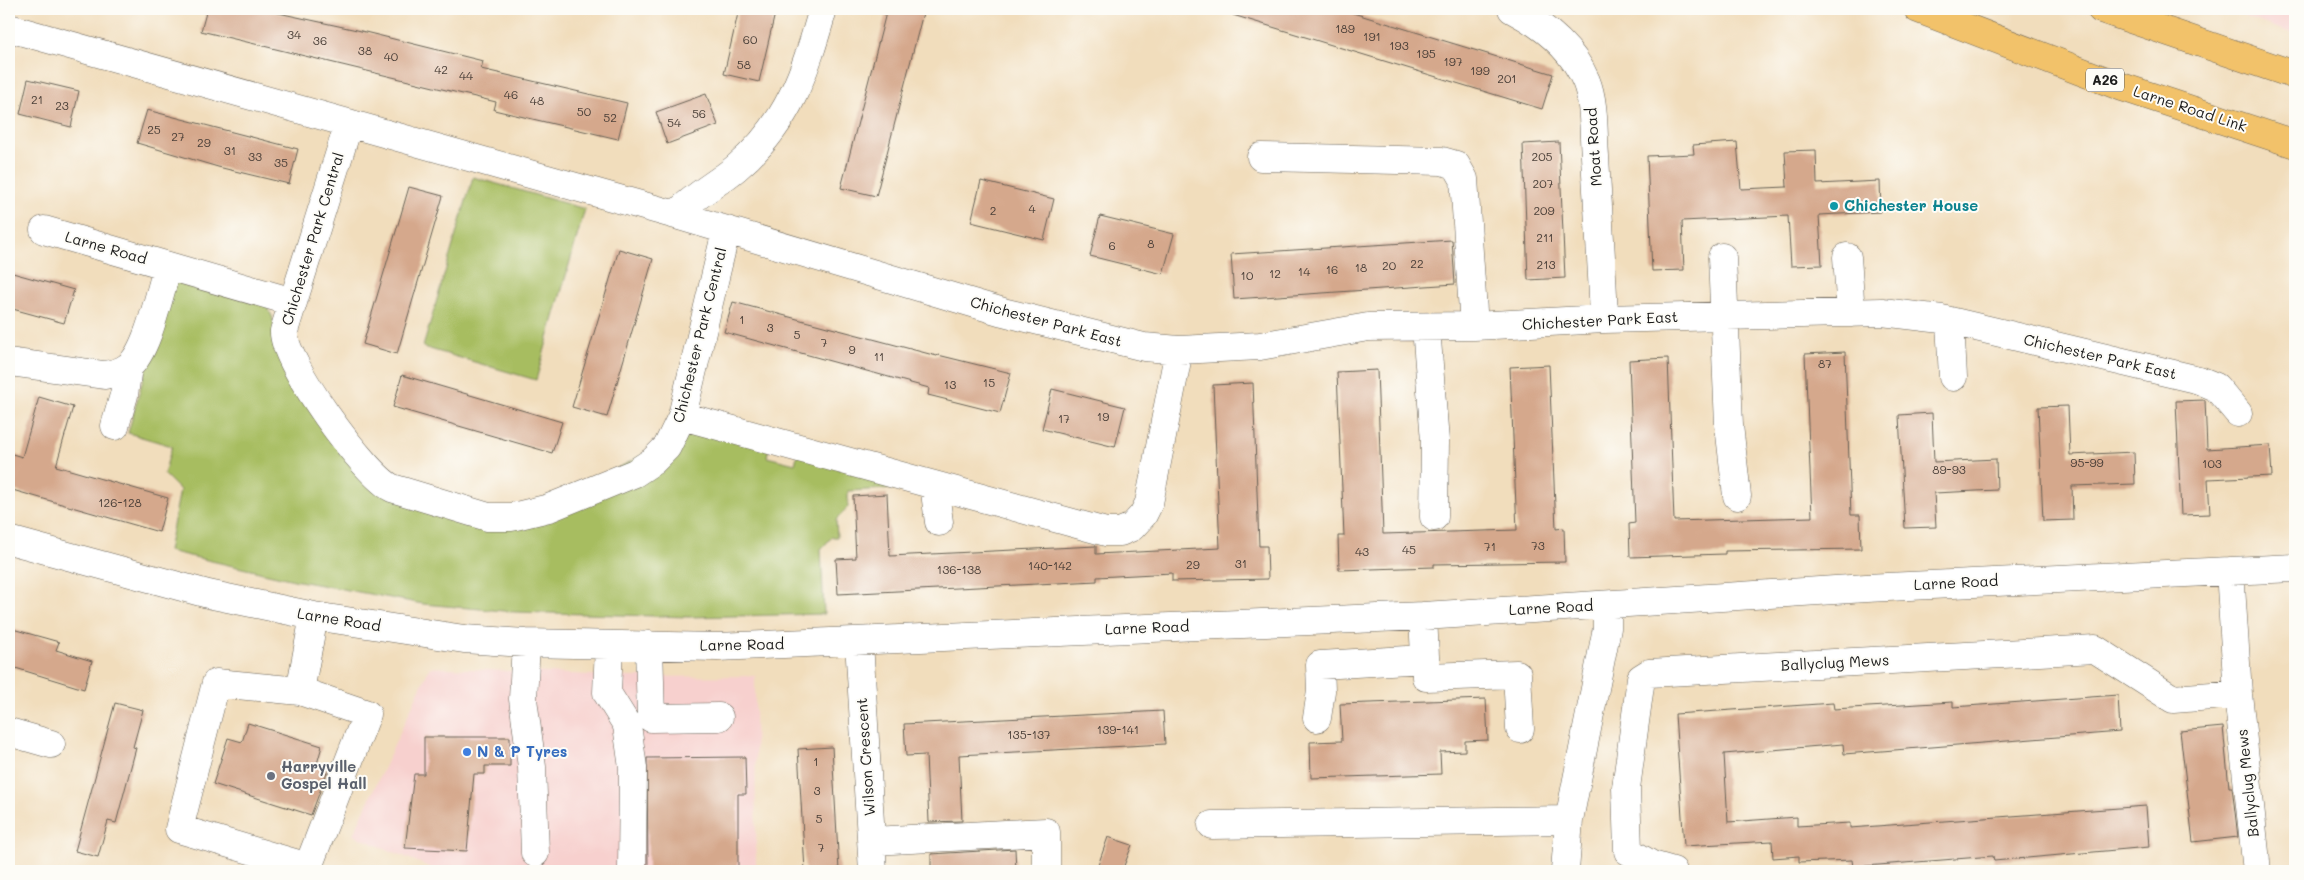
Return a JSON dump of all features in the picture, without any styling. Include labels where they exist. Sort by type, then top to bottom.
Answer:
[{"type":"main road","name":"Larne Road Link","points":[[1918,9],[2122,87],[2295,144]]},
{"type":"main road","points":[[2101,9],[2295,76]]},
{"type":"street","points":[[9,28],[676,215],[683,207],[737,168],[762,143],[783,116],[806,70],[823,9]]},
{"type":"street","name":"Moat Road","points":[[1512,9],[1544,28],[1564,45],[1587,83],[1592,121],[1604,319]]},
{"type":"street","name":"Chichester Park Central","points":[[349,123],[293,302],[284,337],[294,366],[373,474],[392,488],[488,517],[512,517],[535,513],[640,470],[664,452],[682,416],[726,231]]},
{"type":"street","points":[[1261,156],[1442,161],[1456,165],[1464,179],[1474,326]]},
{"type":"street","name":"Chichester Park East","points":[[676,215],[1003,312],[1144,347],[1179,350],[1276,344],[1368,327],[1474,326],[1604,319],[1882,312],[1950,322],[2199,380],[2216,387],[2238,413]]},
{"type":"street","name":"Larne Road","points":[[44,230],[293,302]]},
{"type":"street","points":[[1722,257],[1729,424],[1737,496]]},
{"type":"street","points":[[1847,258],[1851,313]]},
{"type":"street","name":"Larne Road","points":[[128,367],[143,347],[168,266]]},
{"type":"street","points":[[1950,322],[1953,377]]},
{"type":"street","points":[[1426,327],[1436,441],[1434,517]]},
{"type":"street","points":[[682,416],[1106,532],[1120,532],[1129,529],[1143,515],[1151,499],[1179,350]]},
{"type":"street","points":[[9,362],[104,375],[128,367]]},
{"type":"street","points":[[115,426],[124,395],[128,367]]},
{"type":"street","points":[[934,485],[939,522]]},
{"type":"street","name":"Larne Road","points":[[9,540],[208,594],[314,616],[464,639],[526,643],[717,647],[1423,616],[1607,606],[1866,588],[2295,568]]},
{"type":"street","name":"Ballyclug Mews","points":[[2230,571],[2238,694],[2257,871]]},
{"type":"street","points":[[1565,864],[1569,820],[1606,638],[1607,606]]},
{"type":"street","points":[[300,691],[314,616]]},
{"type":"street","points":[[1423,616],[1426,677],[1518,674],[1520,729]]},
{"type":"street","name":"Wilson Crescent","points":[[859,642],[873,871]]},
{"type":"street","points":[[526,643],[523,700],[532,767],[534,853]]},
{"type":"street","points":[[608,645],[607,693],[627,725],[633,768],[632,871]]},
{"type":"street","points":[[649,645],[651,718],[718,717]]},
{"type":"street","name":"Ballyclug Mews","points":[[1673,871],[1652,865],[1628,851],[1626,788],[1641,678],[1649,674],[2095,649],[2173,699],[2238,694]]},
{"type":"street","points":[[1317,718],[1321,691],[1320,665],[1425,659]]},
{"type":"street","points":[[216,683],[300,691],[367,714],[308,867],[179,829],[216,683]]},
{"type":"street","points":[[9,732],[51,744]]},
{"type":"street","points":[[1212,825],[1569,820]]},
{"type":"street","points":[[872,841],[1046,832],[1046,871]]},
{"type":"shaded area","points":[[2224,9],[2295,9],[2295,34],[2271,26]]},
{"type":"shaded area","points":[[430,667],[631,677],[755,676],[756,871],[439,871],[353,835]]},
{"type":"green space","points":[[473,177],[585,209],[536,380],[423,347]]},
{"type":"green space","points":[[184,277],[263,300],[272,316],[275,329],[369,476],[520,519],[691,430],[770,442],[767,457],[795,464],[798,452],[909,488],[848,491],[848,507],[836,520],[837,537],[832,537],[821,549],[824,614],[689,617],[515,612],[423,604],[294,580],[168,551],[180,490],[164,474],[172,446],[128,433],[167,293],[174,284]]},
{"type":"building","points":[[207,9],[260,9],[357,30],[483,61],[481,69],[627,103],[618,139],[494,110],[496,102],[201,31]]},
{"type":"building","points":[[739,9],[776,9],[759,82],[724,74]]},
{"type":"building","points":[[887,9],[924,9],[876,196],[841,188]]},
{"type":"building","points":[[1234,9],[1340,9],[1553,74],[1542,109],[1233,15]]},
{"type":"building","points":[[28,79],[79,91],[71,127],[20,114]]},
{"type":"building","points":[[706,94],[718,125],[667,144],[656,112]]},
{"type":"building","points":[[147,110],[298,149],[289,184],[218,167],[137,143]]},
{"type":"building","points":[[1559,142],[1565,278],[1528,280],[1523,144]]},
{"type":"building","points":[[1737,142],[1741,189],[1787,187],[1785,151],[1816,150],[1817,184],[1880,181],[1881,212],[1819,215],[1822,265],[1791,266],[1788,216],[1682,221],[1684,270],[1652,271],[1647,156],[1694,154],[1693,145]]},
{"type":"building","points":[[981,181],[1054,199],[1044,240],[971,222]]},
{"type":"building","points":[[409,187],[443,196],[397,354],[363,344]]},
{"type":"building","points":[[1100,216],[1174,234],[1163,274],[1090,256]]},
{"type":"building","points":[[1452,240],[1455,284],[1234,299],[1231,254]]},
{"type":"building","points":[[619,249],[653,259],[607,417],[572,407]]},
{"type":"building","points":[[9,272],[74,290],[64,323],[9,308]]},
{"type":"building","points":[[733,302],[937,356],[1011,373],[1000,413],[928,395],[929,388],[724,332]]},
{"type":"building","points":[[1845,352],[1851,515],[1860,515],[1861,549],[1725,551],[1725,554],[1630,557],[1629,524],[1635,523],[1629,360],[1668,358],[1674,521],[1812,517],[1805,354]]},
{"type":"building","points":[[1549,365],[1556,529],[1564,528],[1565,562],[1434,564],[1434,567],[1339,570],[1338,536],[1344,536],[1337,372],[1377,370],[1383,534],[1517,530],[1510,367]]},
{"type":"building","points":[[402,375],[562,422],[552,453],[393,407]]},
{"type":"building","points":[[1253,383],[1259,546],[1267,546],[1268,579],[1172,581],[1172,573],[1097,577],[1097,581],[838,594],[836,559],[856,558],[853,496],[887,494],[890,556],[1096,546],[1096,554],[1220,548],[1213,385]]},
{"type":"building","points":[[1052,389],[1125,407],[1115,447],[1042,429]]},
{"type":"building","points":[[39,397],[73,407],[56,466],[168,498],[159,532],[9,489],[9,453],[22,457]]},
{"type":"building","points":[[2205,400],[2207,449],[2270,445],[2272,476],[2208,479],[2210,514],[2181,515],[2176,401]]},
{"type":"building","points":[[2068,406],[2070,455],[2134,452],[2135,484],[2072,486],[2073,520],[2043,521],[2038,407]]},
{"type":"building","points":[[1932,413],[1934,462],[1996,459],[1997,490],[1934,493],[1936,527],[1905,528],[1899,415]]},
{"type":"building","points":[[9,628],[59,642],[56,650],[92,661],[84,689],[9,666]]},
{"type":"building","points":[[2118,695],[2120,732],[1844,754],[1843,744],[1724,754],[1728,822],[1797,817],[1797,826],[1850,823],[1850,828],[2146,806],[2149,847],[1994,861],[1993,856],[1853,867],[1852,860],[1799,862],[1799,856],[1773,858],[1772,841],[1684,846],[1675,714],[1833,703],[1834,709],[1953,702],[1953,707]]},
{"type":"building","points":[[1486,699],[1488,740],[1465,741],[1465,751],[1440,752],[1441,774],[1311,778],[1310,742],[1342,741],[1340,704]]},
{"type":"building","points":[[115,703],[143,710],[133,747],[136,748],[116,823],[108,821],[98,857],[75,851]]},
{"type":"building","points":[[1163,711],[1165,744],[959,755],[962,821],[929,822],[926,755],[906,756],[904,724]]},
{"type":"building","name":"Harryville Gospel Hall","points":[[248,723],[322,746],[317,764],[329,767],[311,815],[213,784],[228,738],[242,742]]},
{"type":"building","points":[[2223,727],[2229,787],[2232,787],[2238,837],[2193,842],[2180,731]]},
{"type":"building","points":[[424,737],[510,737],[510,766],[485,766],[485,774],[474,774],[467,851],[405,848],[414,774],[424,774]]},
{"type":"building","points":[[832,747],[839,871],[805,871],[798,749]]},
{"type":"building","points":[[745,757],[746,794],[738,794],[738,871],[648,871],[647,758]]},
{"type":"building","points":[[1108,837],[1132,845],[1122,871],[1096,871]]},
{"type":"building","points":[[1015,849],[1016,871],[931,871],[931,854]]},
{"type":"place","name":"Chichester House","points":[[1834,206]]},
{"type":"place","name":"N & P Tyres","points":[[467,752]]},
{"type":"place","name":"Harryville Gospel Hall","points":[[271,776]]}]
